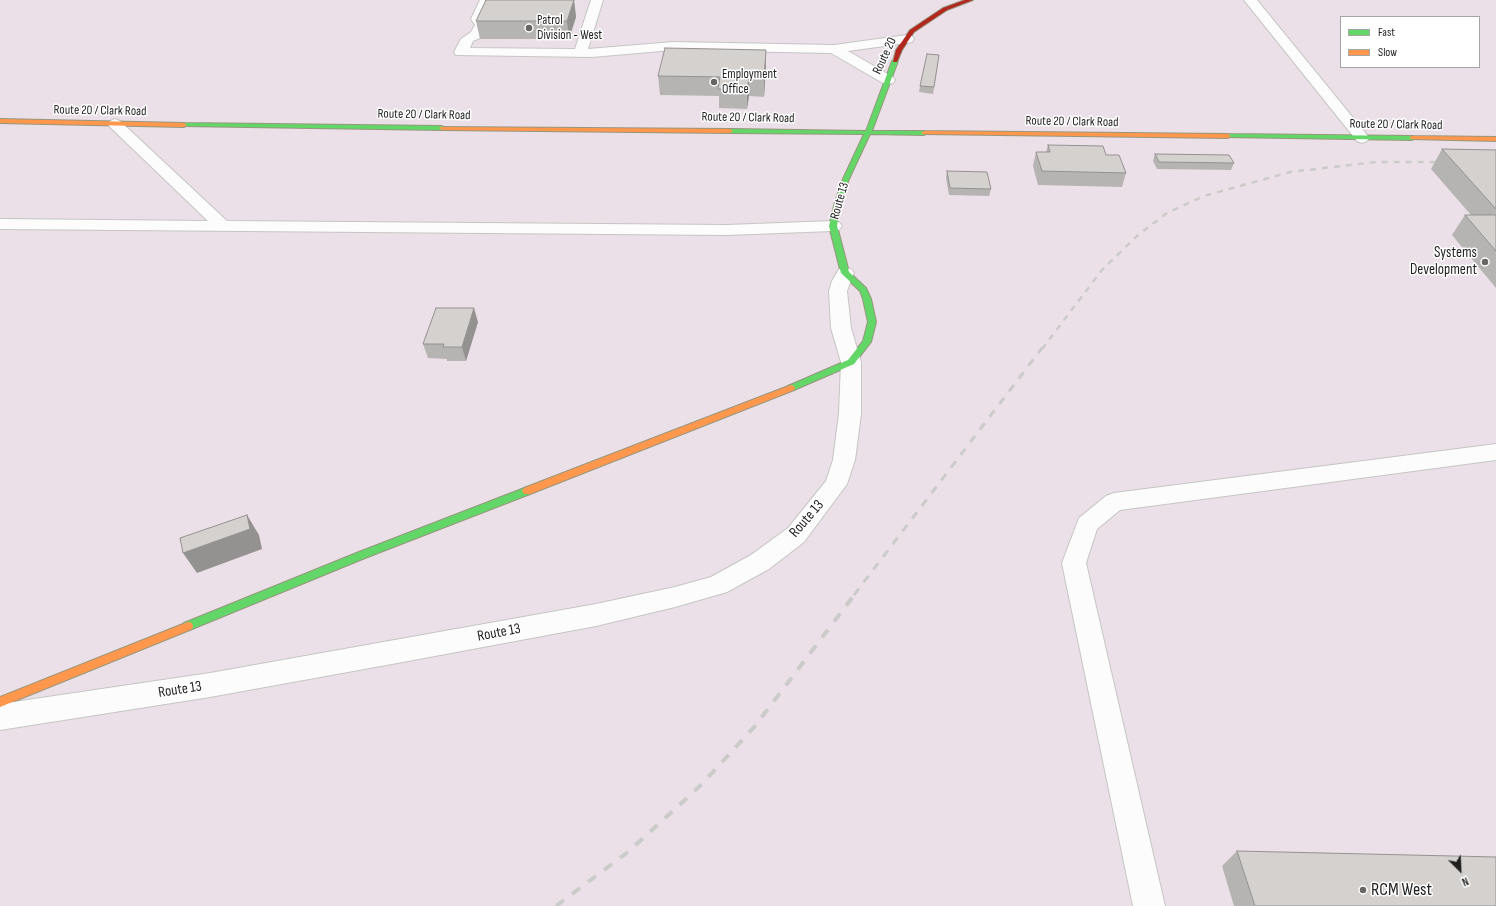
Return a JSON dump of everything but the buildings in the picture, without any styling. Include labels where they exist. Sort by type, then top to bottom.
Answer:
[{"type":"street","points":[[486,0],[477,19],[469,24],[465,34],[468,39],[461,52],[580,53],[673,46],[834,49],[907,39]]},
{"type":"street","points":[[580,53],[597,0]]},
{"type":"street","name":"Route 20","points":[[868,133],[899,50],[912,32],[934,14],[970,0]]},
{"type":"street","points":[[1250,0],[1362,138]]},
{"type":"street","points":[[834,49],[888,80]]},
{"type":"street","name":"Route 20 / Clark Road","points":[[0,121],[115,124],[1496,139]]},
{"type":"street","points":[[115,124],[223,226]]},
{"type":"street","name":"Route 13","points":[[0,718],[210,685],[596,615],[675,597],[718,585],[760,562],[796,535],[836,484],[844,460],[850,414],[851,362],[840,328],[838,292],[845,273],[833,226],[838,202],[846,179],[868,133]]},
{"type":"street","points":[[0,224],[727,230],[833,226]]},
{"type":"street","points":[[0,702],[362,555],[805,383],[851,362],[868,342],[872,322],[867,298],[856,282],[845,273]]},
{"type":"street","points":[[1149,906],[1074,563],[1087,524],[1114,502],[1496,452]]},
{"type":"shaded area","points":[[0,0],[1496,0],[1496,906],[0,906]]},
{"type":"railway","points":[[1042,349],[1102,270],[1138,235],[1167,213],[1204,196],[1290,172],[1376,162],[1446,162]]},
{"type":"railway","points":[[854,595],[1042,348]]},
{"type":"railway","points":[[556,906],[628,852],[701,785],[755,726],[855,594]]},
{"type":"traffic: fast","points":[[791,388],[851,362],[867,342],[872,322],[867,299],[863,290],[845,273],[833,226],[838,202],[846,179],[868,133],[895,61]]},
{"type":"traffic: fast","points":[[184,125],[442,128]]},
{"type":"traffic: fast","points":[[730,131],[924,133]]},
{"type":"traffic: fast","points":[[1228,136],[1412,138]]},
{"type":"traffic: fast","points":[[188,626],[362,555],[527,491]]},
{"type":"traffic: slow","points":[[0,121],[184,125]]},
{"type":"traffic: slow","points":[[442,128],[730,131]]},
{"type":"traffic: slow","points":[[924,133],[1228,136]]},
{"type":"traffic: slow","points":[[1412,138],[1496,139]]},
{"type":"traffic: slow","points":[[527,491],[791,388]]},
{"type":"traffic: slow","points":[[0,702],[188,626]]},
{"type":"traffic: jam","points":[[895,61],[899,50],[912,31],[945,9],[970,0]]},
{"type":"place","name":"Patrol Division - West","points":[[529,28]]},
{"type":"place","name":"Employment Office","points":[[714,82]]},
{"type":"place","name":"Systems Development","points":[[1485,262]]},
{"type":"place","name":"RCM West","points":[[1363,890]]}]
